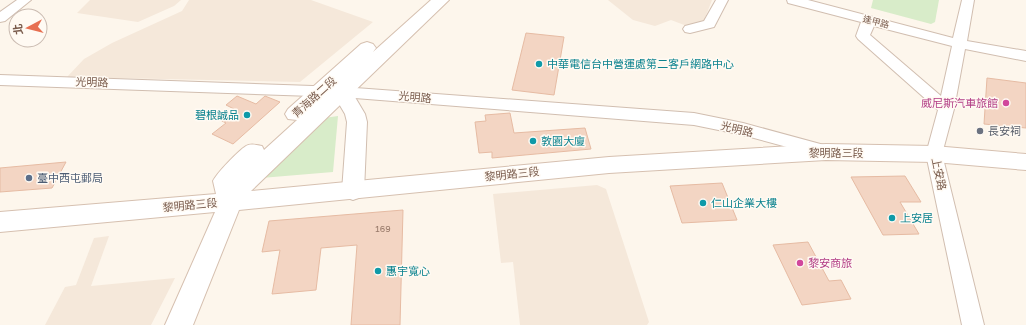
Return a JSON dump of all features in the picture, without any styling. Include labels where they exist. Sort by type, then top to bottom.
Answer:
[{"type":"main road","name":"青海路二段","points":[[230,201],[224,181],[320,91],[421,0]]},
{"type":"main road","name":"青海路二段","points":[[179,325],[225,219],[230,201],[246,180],[441,0]]},
{"type":"main road","name":"青海路二段","points":[[342,92],[355,114],[357,122],[353,190]]},
{"type":"main road","name":"黎明路三段","points":[[0,222],[609,165],[826,152],[934,154],[1026,162]]},
{"type":"street","points":[[0,18],[25,0]]},
{"type":"street","points":[[690,29],[709,24],[722,0]]},
{"type":"street","name":"逢甲路","points":[[793,0],[959,44],[1026,56]]},
{"type":"street","name":"上安路","points":[[968,0],[946,110],[934,154],[973,325]]},
{"type":"street","points":[[869,20],[863,36],[946,110]]},
{"type":"street","name":"光明路","points":[[0,80],[342,92],[694,119],[742,129],[826,152]]},
{"type":"shaded area","points":[[90,0],[181,0],[174,6],[138,22],[77,13]]},
{"type":"shaded area","points":[[189,0],[311,0],[373,22],[300,82],[67,77],[84,59],[112,43],[182,11]]},
{"type":"shaded area","points":[[608,0],[712,0],[700,31],[671,20],[655,26],[633,20]]},
{"type":"shaded area","points":[[597,185],[606,189],[649,322],[647,325],[520,325],[513,262],[501,263],[493,194]]},
{"type":"shaded area","points":[[109,236],[91,286],[175,278],[151,325],[45,325],[65,287],[76,285],[94,238]]},
{"type":"green space","points":[[873,0],[939,0],[935,22],[931,24],[871,8]]},
{"type":"green space","points":[[338,116],[333,172],[261,178],[324,118]]},
{"type":"building","name":"中華電信台中營運處第二客戶網路中心","points":[[526,33],[564,37],[554,95],[512,90]]},
{"type":"building","name":"威尼斯汽車旅館","points":[[987,78],[1026,83],[1026,128],[984,124]]},
{"type":"building","name":"碧根誠品","points":[[237,96],[256,104],[265,96],[280,102],[233,144],[212,134],[226,123],[220,120],[234,109],[226,105]]},
{"type":"building","name":"敦園大廈","points":[[510,113],[514,133],[585,128],[591,149],[492,158],[492,152],[479,153],[475,122],[486,121],[485,115]]},
{"type":"building","name":"臺中西屯郵局","points":[[66,162],[52,188],[0,192],[0,168]]},
{"type":"building","name":"上安居","points":[[905,176],[921,202],[900,202],[919,234],[883,235],[851,177]]},
{"type":"building","name":"仁山企業大樓","points":[[722,183],[737,220],[682,223],[670,186]]},
{"type":"building","name":"惠宇寬心","points":[[403,210],[400,325],[351,325],[357,245],[321,248],[316,290],[272,294],[280,250],[262,252],[269,221]]},
{"type":"building","name":"黎安商旅","points":[[808,242],[829,281],[841,280],[851,299],[802,305],[773,245]]},
{"type":"place","name":"中華電信台中營運處第二客戶網路中心","points":[[539,64]]},
{"type":"place","name":"威尼斯汽車旅館","points":[[1006,103]]},
{"type":"place","name":"碧根誠品","points":[[247,115]]},
{"type":"place","name":"長安祠","points":[[980,131]]},
{"type":"place","name":"敦園大廈","points":[[533,141]]},
{"type":"place","name":"臺中西屯郵局","points":[[29,178]]},
{"type":"place","name":"仁山企業大樓","points":[[703,203]]},
{"type":"place","name":"上安居","points":[[892,218]]},
{"type":"place","name":"黎安商旅","points":[[800,263]]},
{"type":"place","name":"惠宇寬心","points":[[378,271]]}]
